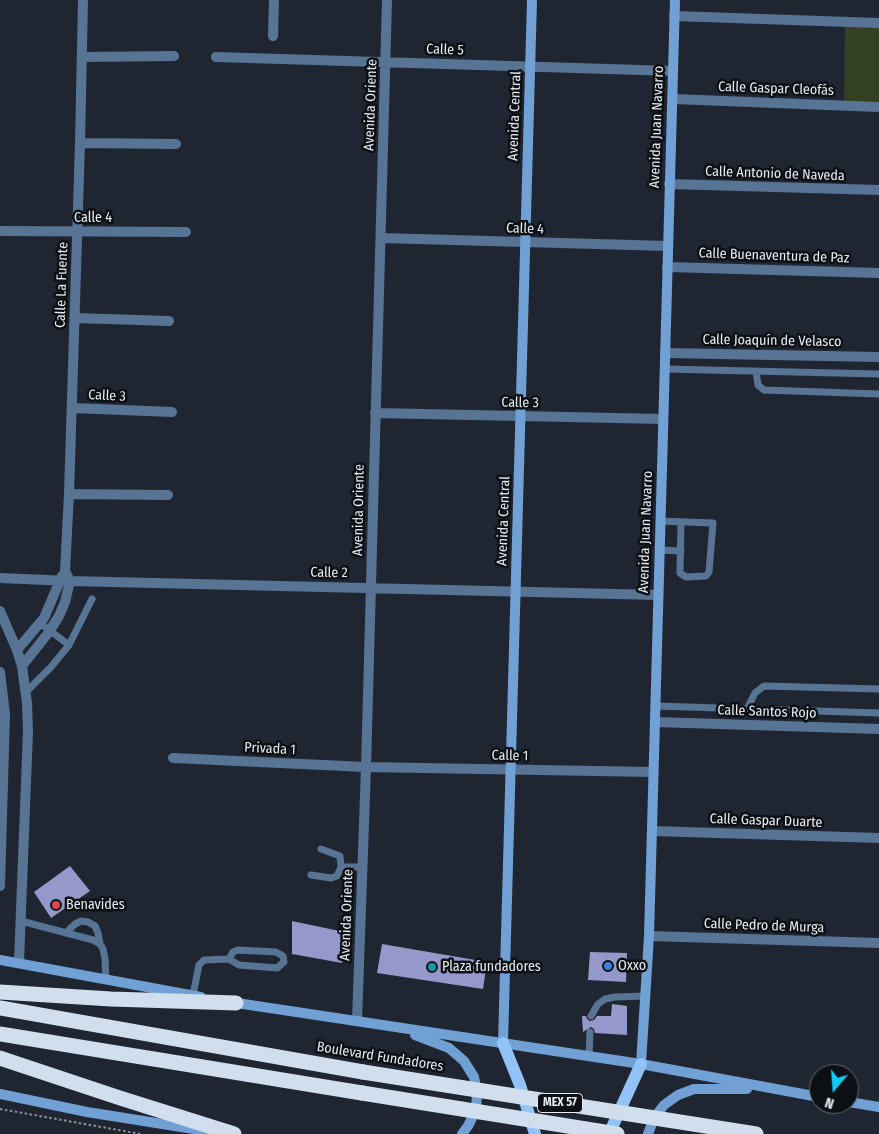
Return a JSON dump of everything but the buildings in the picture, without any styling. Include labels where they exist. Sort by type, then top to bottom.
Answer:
[{"type":"highway","points":[[0,992],[111,999],[236,1003]]},
{"type":"highway","name":"Boulevard Fundadores","points":[[0,1008],[363,1072],[756,1134]]},
{"type":"highway","name":"MEX 57","points":[[0,1034],[617,1134]]},
{"type":"highway","points":[[0,1058],[234,1134]]},
{"type":"main road","name":"Avenida Central","points":[[503,1043],[532,0]]},
{"type":"main road","name":"Avenida Juan Navarro","points":[[641,1064],[649,936],[675,0]]},
{"type":"main road","points":[[0,960],[236,1003],[641,1064],[809,1095]]},
{"type":"main road","points":[[387,1026],[449,1048],[464,1061],[474,1077],[477,1092],[476,1110],[462,1134]]},
{"type":"main road","points":[[503,1043],[520,1085],[536,1134]]},
{"type":"main road","points":[[609,1134],[641,1064]]},
{"type":"main road","points":[[648,1134],[654,1118],[664,1105],[678,1095],[694,1089],[781,1090]]},
{"type":"main road","points":[[0,1094],[87,1112],[225,1134]]},
{"type":"main road","points":[[859,1104],[879,1108]]},
{"type":"street","name":"Calle La Fuente","points":[[70,581],[65,571],[78,232],[83,0]]},
{"type":"street","points":[[273,36],[274,0]]},
{"type":"street","name":"Avenida Oriente","points":[[357,1021],[366,767],[387,0]]},
{"type":"street","points":[[674,16],[879,23]]},
{"type":"street","points":[[82,57],[174,56]]},
{"type":"street","name":"Calle 5","points":[[216,57],[673,71]]},
{"type":"street","name":"Calle Gaspar Cleofás","points":[[673,99],[879,107]]},
{"type":"street","points":[[80,143],[176,144]]},
{"type":"street","name":"Calle Antonio de Naveda","points":[[670,184],[879,190]]},
{"type":"street","name":"Calle 4","points":[[0,231],[186,232]]},
{"type":"street","name":"Calle 4","points":[[381,238],[668,246]]},
{"type":"street","name":"Calle Buenaventura de Paz","points":[[667,267],[879,273]]},
{"type":"street","points":[[75,318],[169,321]]},
{"type":"street","name":"Calle Joaquín de Velasco","points":[[665,353],[879,357]]},
{"type":"street","name":"Calle 3","points":[[72,408],[172,412]]},
{"type":"street","name":"Calle 3","points":[[376,413],[663,419]]},
{"type":"street","points":[[69,494],[168,495]]},
{"type":"street","points":[[17,650],[40,623],[59,580],[65,571]]},
{"type":"street","name":"Calle 2","points":[[0,578],[658,595]]},
{"type":"street","points":[[22,666],[51,630],[65,602],[70,581]]},
{"type":"street","points":[[0,612],[17,650],[22,666],[26,692],[28,731],[19,962]]},
{"type":"street","points":[[0,672],[5,714],[0,886]]},
{"type":"street","name":"Calle Santos Rojo","points":[[655,722],[879,729]]},
{"type":"street","name":"Privada 1","points":[[173,758],[366,767]]},
{"type":"street","name":"Calle 1","points":[[366,767],[653,772]]},
{"type":"street","name":"Calle Gaspar Duarte","points":[[652,831],[879,838]]},
{"type":"street","name":"Calle Pedro de Murga","points":[[649,936],[879,943]]},
{"type":"lane","points":[[664,369],[879,374]]},
{"type":"lane","points":[[756,371],[758,385],[764,390],[879,394]]},
{"type":"lane","points":[[660,521],[713,523],[708,574],[704,577],[686,577],[682,575],[680,551],[681,522]]},
{"type":"lane","points":[[660,550],[680,551]]},
{"type":"lane","points":[[26,692],[51,667],[69,645],[92,599]]},
{"type":"lane","points":[[40,623],[69,645]]},
{"type":"lane","points":[[747,709],[755,693],[764,686],[879,689]]},
{"type":"lane","points":[[655,706],[879,713]]},
{"type":"lane","points":[[310,875],[334,877],[338,874],[341,867],[340,856],[321,849]]},
{"type":"lane","points":[[341,867],[363,867]]},
{"type":"lane","points":[[21,921],[93,940],[100,944]]},
{"type":"lane","points":[[66,933],[80,921],[88,922],[95,926],[103,949],[106,978]]},
{"type":"lane","points":[[194,995],[201,962],[204,960],[229,959],[239,965],[278,968],[284,962],[283,956],[276,952],[238,950],[233,952],[229,959]]},
{"type":"lane","points":[[591,1016],[605,999],[616,996],[645,996]]},
{"type":"lane","points":[[589,1057],[590,1032]]},
{"type":"path","points":[[0,1109],[141,1134]]},
{"type":"green space","points":[[845,22],[879,23],[879,106],[844,105]]},
{"type":"place","name":"Benavides","points":[[56,905]]},
{"type":"place","name":"Oxxo","points":[[608,966]]},
{"type":"place","name":"Plaza fundadores","points":[[432,967]]}]
